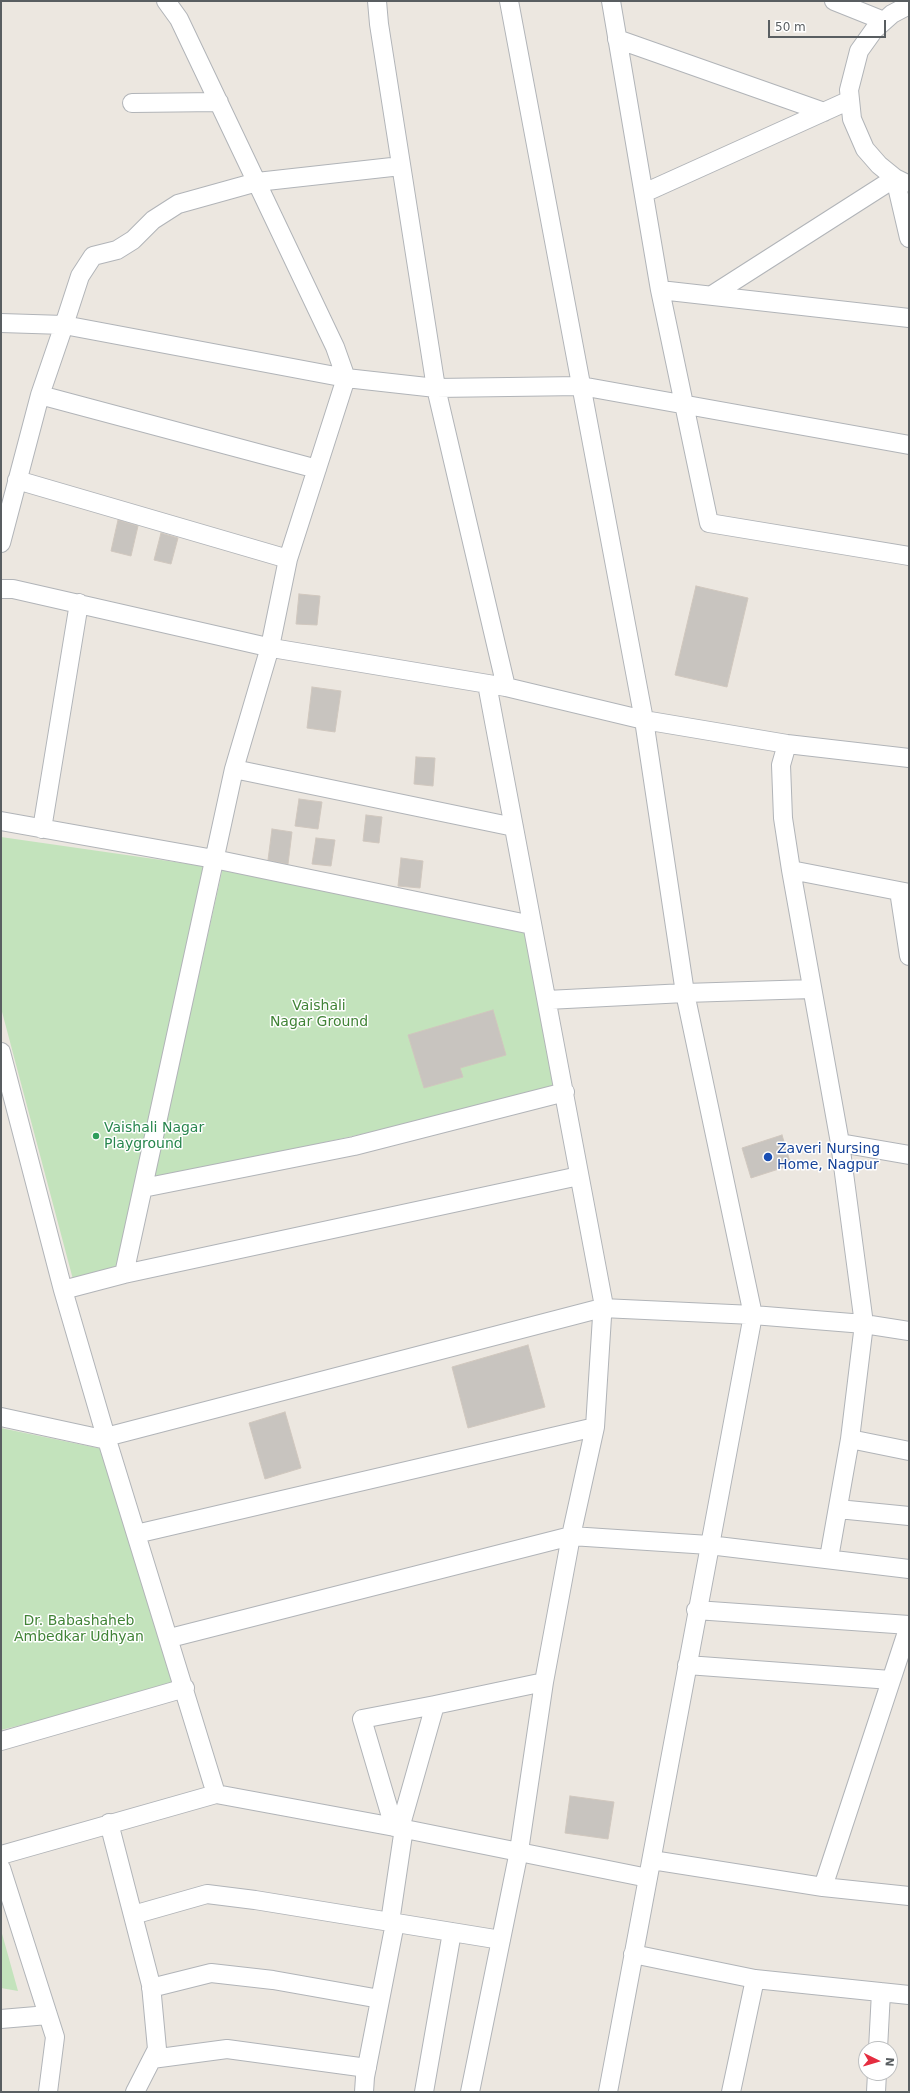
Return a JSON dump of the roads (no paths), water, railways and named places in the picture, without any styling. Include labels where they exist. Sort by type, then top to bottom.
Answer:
[{"type":"street","points":[[124,1274],[234,769],[270,646],[288,559],[346,378],[335,347],[219,102],[179,19],[166,1]]},
{"type":"street","points":[[377,1],[379,24],[436,388],[506,687]]},
{"type":"street","points":[[509,1],[644,720],[685,993],[752,1315],[696,1610],[652,1860],[632,1954],[608,2092]]},
{"type":"street","points":[[610,1],[660,290],[709,523],[909,556]]},
{"type":"street","points":[[834,1],[879,13],[892,14],[909,5]]},
{"type":"street","points":[[879,13],[874,30],[859,51],[850,90],[852,119],[865,149],[878,165],[902,182],[909,238]]},
{"type":"street","points":[[617,39],[824,112]]},
{"type":"street","points":[[644,193],[850,100]]},
{"type":"street","points":[[132,103],[219,102]]},
{"type":"street","points":[[1,543],[40,395],[80,276],[93,256],[118,250],[133,240],[153,220],[178,204],[257,182],[401,166]]},
{"type":"street","points":[[712,296],[902,182]]},
{"type":"street","points":[[660,290],[909,318]]},
{"type":"street","points":[[1,323],[64,325],[346,378],[436,388],[581,386],[909,445]]},
{"type":"street","points":[[40,395],[317,469]]},
{"type":"street","points":[[17,480],[288,559]]},
{"type":"street","points":[[1,589],[13,589],[270,646],[272,648],[506,687],[644,720],[786,744],[909,758]]},
{"type":"street","points":[[42,829],[79,604]]},
{"type":"street","points":[[470,2092],[519,1851],[544,1682],[571,1536],[595,1428],[603,1302],[565,1092],[487,684]]},
{"type":"street","points":[[786,744],[781,765],[783,818],[840,1143],[864,1324],[850,1439],[829,1558]]},
{"type":"street","points":[[234,769],[514,827]]},
{"type":"street","points":[[1,821],[214,859],[532,925]]},
{"type":"street","points":[[791,870],[904,892],[909,956]]},
{"type":"street","points":[[547,1000],[685,993],[812,989]]},
{"type":"street","points":[[1,1052],[63,1290],[136,1534],[170,1638],[216,1794]]},
{"type":"street","points":[[142,1188],[354,1146],[565,1092]]},
{"type":"street","points":[[840,1143],[909,1155]]},
{"type":"street","points":[[63,1290],[124,1274],[579,1176]]},
{"type":"street","points":[[1,1418],[107,1438],[602,1308],[752,1315],[864,1324],[909,1331]]},
{"type":"street","points":[[136,1534],[595,1428]]},
{"type":"street","points":[[850,1439],[909,1451]]},
{"type":"street","points":[[838,1509],[909,1516]]},
{"type":"street","points":[[170,1638],[571,1536],[708,1545],[829,1558],[909,1569]]},
{"type":"street","points":[[696,1610],[909,1626],[823,1887]]},
{"type":"street","points":[[687,1665],[891,1680]]},
{"type":"street","points":[[400,1828],[362,1719],[544,1682]]},
{"type":"street","points":[[1,1741],[184,1688]]},
{"type":"street","points":[[364,2092],[392,1922],[400,1828],[435,1705]]},
{"type":"street","points":[[1,1855],[109,1823],[216,1794],[519,1851],[648,1878]]},
{"type":"street","points":[[109,1823],[151,1988],[157,2049],[135,2092]]},
{"type":"street","points":[[652,1860],[823,1887],[909,1896]]},
{"type":"street","points":[[1,1868],[55,2037],[48,2092]]},
{"type":"street","points":[[133,1915],[207,1894],[501,1940]]},
{"type":"street","points":[[424,2092],[452,1932]]},
{"type":"street","points":[[632,1954],[755,1979],[909,1995]]},
{"type":"street","points":[[151,1988],[211,1973],[273,1980],[380,1999]]},
{"type":"street","points":[[731,2092],[755,1979]]},
{"type":"street","points":[[879,2041],[882,1992]]},
{"type":"street","points":[[1,2020],[48,2015]]},
{"type":"street","points":[[152,2059],[227,2049],[367,2068]]},
{"type":"street","points":[[876,2092],[877,2081]]},
{"type":"place","name":"Vaishali Nagar Playground","points":[[96,1136]]},
{"type":"place","name":"Zaveri Nursing Home, Nagpur","points":[[768,1157]]},
{"type":"park label","name":"Vaishali Nagar Ground","points":[[319,1014]]},
{"type":"park label","name":"Dr. Babashaheb Ambedkar Udhyan","points":[[79,1630]]}]
